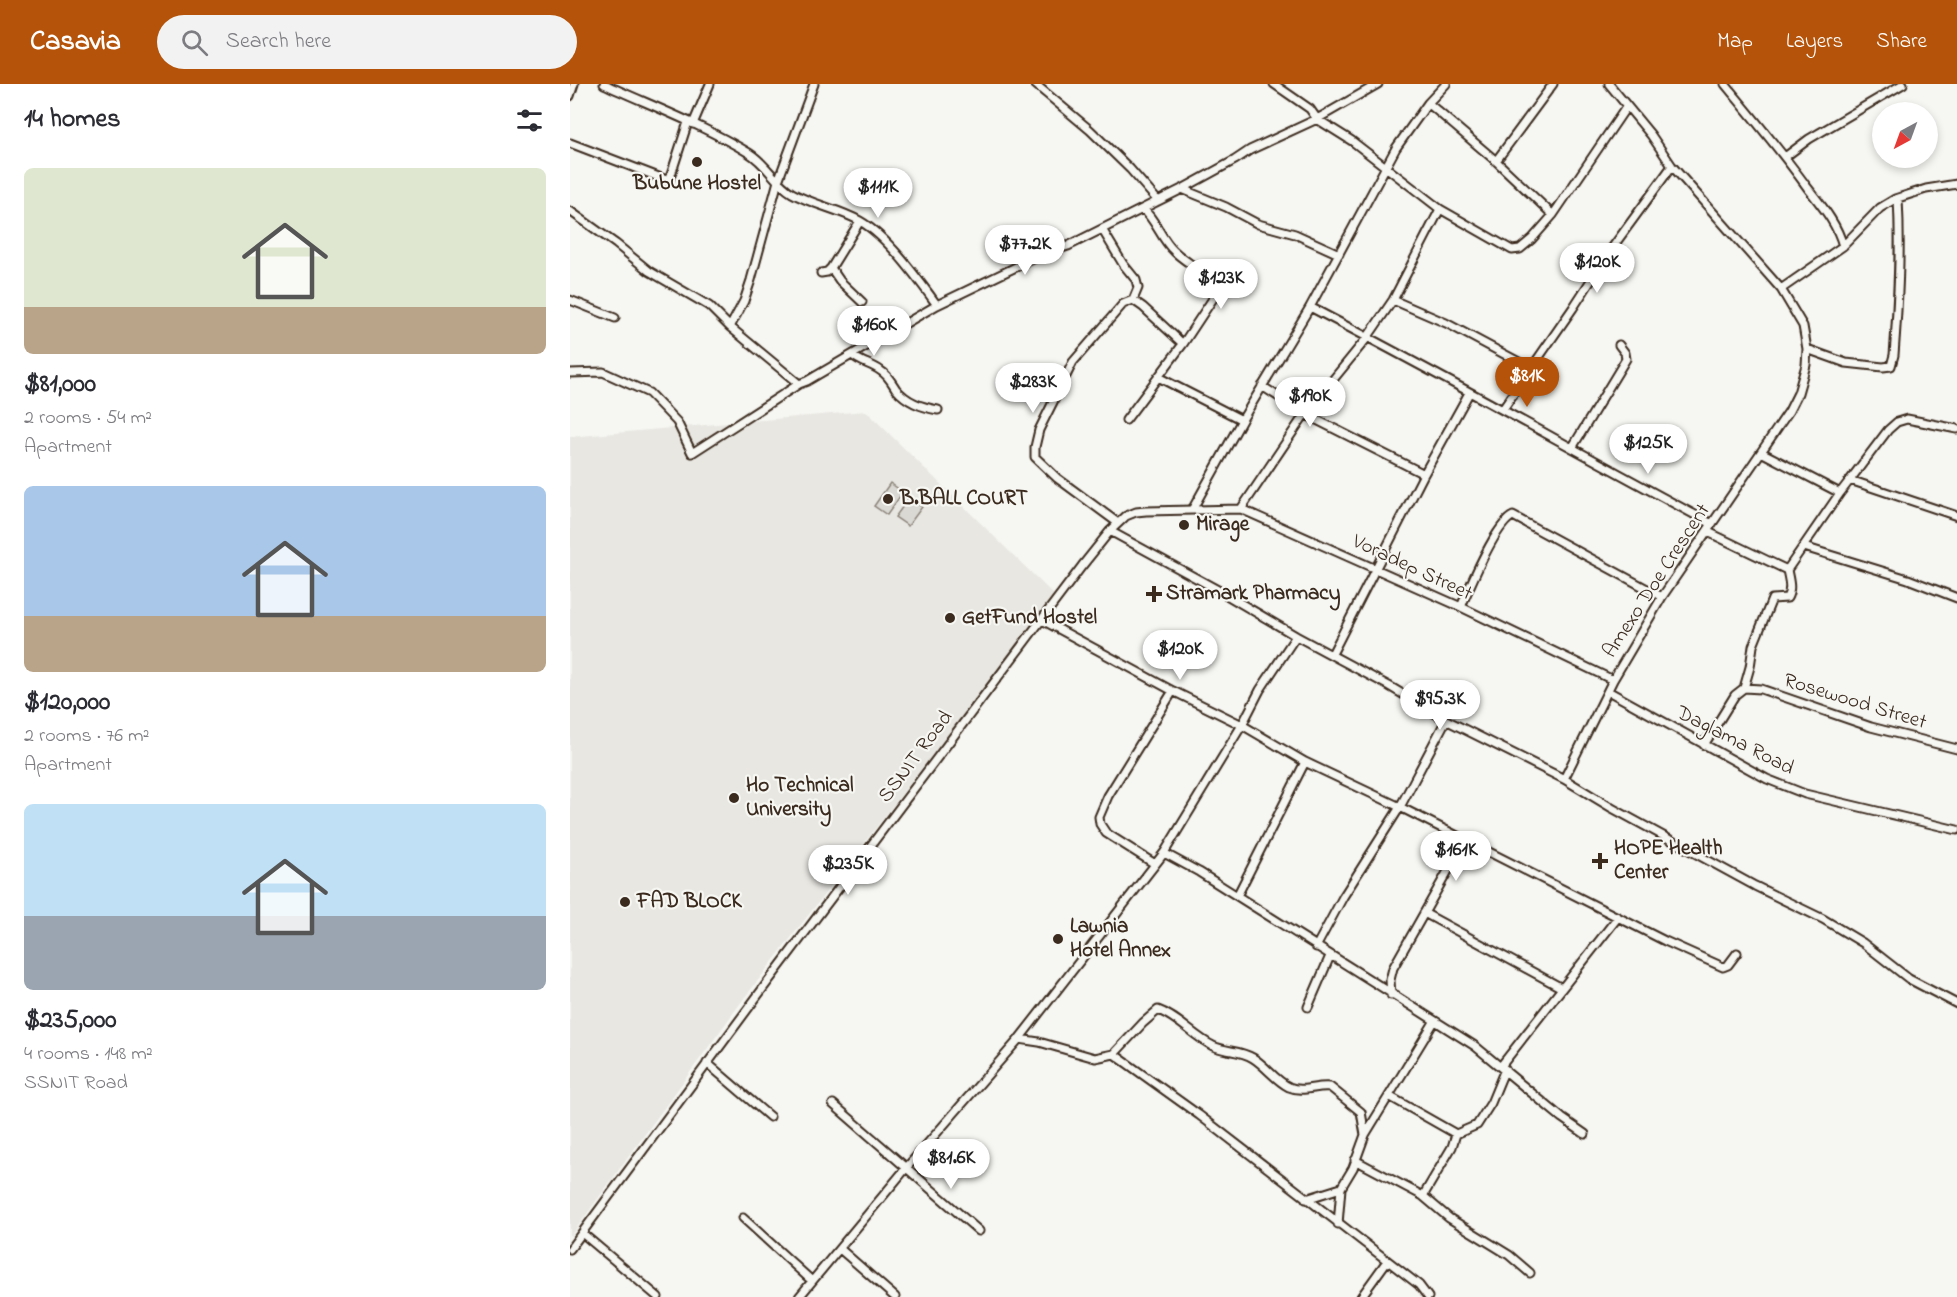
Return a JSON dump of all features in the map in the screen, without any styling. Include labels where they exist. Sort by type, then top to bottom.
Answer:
[{"type":"street","points":[[570,96],[574,84]]},
{"type":"street","points":[[604,84],[690,123],[748,153],[768,168],[778,182],[791,193],[860,221],[912,271],[938,305]]},
{"type":"street","points":[[570,143],[669,181],[690,123],[710,84]]},
{"type":"street","points":[[730,327],[744,301],[778,182],[814,84]]},
{"type":"street","points":[[1035,84],[1044,87],[1090,130],[1130,169],[1158,201]]},
{"type":"street","points":[[1274,84],[1310,109],[1317,119],[1352,141],[1440,209],[1512,250],[1520,249],[1533,239],[1553,215],[1627,106]]},
{"type":"street","points":[[570,373],[603,372],[649,393],[677,422],[692,453],[799,384],[938,305],[1032,259],[1102,230],[1182,189],[1250,150],[1317,119],[1378,84]]},
{"type":"street","points":[[1191,510],[1310,307],[1396,147],[1428,103],[1446,84]]},
{"type":"street","points":[[1496,161],[1554,84]]},
{"type":"street","name":"Amexo Doe Crescent","points":[[1564,779],[1613,680],[1662,597],[1708,532],[1798,393],[1804,376],[1807,349],[1803,326],[1781,289],[1672,166],[1651,135],[1609,84]]},
{"type":"street","points":[[1785,157],[1809,139],[1903,84]]},
{"type":"street","points":[[1730,85],[1831,219],[1840,234],[1843,246]]},
{"type":"street","points":[[1428,103],[1496,161],[1553,215]]},
{"type":"street","points":[[1503,409],[1612,248],[1672,166]]},
{"type":"street","points":[[1781,289],[1843,246],[1880,208],[1898,198],[1926,189],[1957,184]]},
{"type":"street","points":[[1182,189],[1226,207],[1258,224],[1295,234],[1339,254]]},
{"type":"street","points":[[1807,349],[1846,363],[1891,366],[1894,355],[1901,248],[1898,198]]},
{"type":"street","points":[[1126,420],[1184,344],[1216,294],[1214,285],[1203,273],[1173,250],[1151,216],[1143,209]]},
{"type":"street","points":[[1241,509],[1305,414],[1367,338],[1393,300],[1440,209]]},
{"type":"street","points":[[570,211],[649,271],[709,306],[730,327],[799,384]]},
{"type":"street","points":[[821,273],[831,268],[860,221]]},
{"type":"street","points":[[1102,230],[1136,280],[1138,288],[1133,300],[1123,304],[1073,363],[1039,430],[1035,457],[1057,478],[1118,524]]},
{"type":"street","points":[[831,268],[840,281],[862,302]]},
{"type":"street","points":[[570,300],[615,318]]},
{"type":"street","points":[[1133,300],[1184,344]]},
{"type":"street","points":[[1393,300],[1446,323],[1532,369]]},
{"type":"street","points":[[1310,307],[1503,409],[1712,524]]},
{"type":"street","points":[[1572,448],[1626,359],[1619,345]]},
{"type":"street","points":[[852,355],[882,371],[909,401],[918,406],[938,410]]},
{"type":"street","points":[[1158,377],[1242,420]]},
{"type":"street","points":[[1262,386],[1305,414],[1424,474]]},
{"type":"street","points":[[1332,654],[1424,474],[1469,393]]},
{"type":"street","points":[[1704,745],[1734,695],[1743,688],[1750,667],[1753,646],[1772,599],[1787,598],[1790,592],[1787,570],[1840,493],[1888,430],[1897,422],[1907,419],[1957,427]]},
{"type":"street","points":[[1761,452],[1840,493]]},
{"type":"street","points":[[1850,480],[1957,516]]},
{"type":"street","name":"Voradep Street","points":[[1191,510],[1241,509],[1461,608],[1613,680]]},
{"type":"street","name":"SSNIT Road","points":[[570,1249],[707,1063],[1110,531],[1126,516],[1136,512],[1191,510]]},
{"type":"street","points":[[1461,608],[1497,534],[1507,519],[1513,516],[1662,597]]},
{"type":"street","points":[[1110,531],[1446,720],[1564,779],[1612,808],[1755,886],[1823,919],[1863,943],[1894,970],[1957,1004]]},
{"type":"street","points":[[1708,532],[1787,570]]},
{"type":"street","points":[[1804,547],[1908,579],[1957,598]]},
{"type":"street","points":[[1042,620],[1173,691],[1242,725],[1305,762],[1466,839],[1665,941],[1723,968],[1737,953]]},
{"type":"street","points":[[799,1297],[907,1167],[1019,1040],[1164,853],[1242,725],[1260,690],[1296,636]]},
{"type":"street","name":"Rosewood Street","points":[[1743,688],[1761,689],[1871,728],[1957,749]]},
{"type":"street","points":[[1155,864],[1106,833],[1100,824],[1099,817],[1108,796],[1173,691]]},
{"type":"street","name":"Daglama Road","points":[[1608,691],[1767,779],[1805,794],[1957,830]]},
{"type":"street","points":[[1317,947],[1344,897],[1400,807],[1446,720]]},
{"type":"street","points":[[1237,896],[1305,762]]},
{"type":"street","points":[[1391,995],[1390,974],[1466,839]]},
{"type":"street","points":[[1164,853],[1199,872],[1475,1046],[1562,1119],[1585,1134]]},
{"type":"street","points":[[1424,913],[1562,988]]},
{"type":"street","points":[[1423,1196],[1452,1147],[1456,1134],[1477,1125],[1491,1103],[1503,1068],[1618,917]]},
{"type":"street","points":[[1308,1007],[1330,956]]},
{"type":"street","points":[[1019,1040],[1039,1042],[1095,1058],[1114,1054],[1158,1010],[1210,1045],[1228,1051],[1241,1052],[1254,1059],[1290,1088],[1305,1090],[1330,1087],[1361,1112],[1365,1135]]},
{"type":"street","points":[[1338,1224],[1341,1188],[1365,1135],[1434,1022]]},
{"type":"street","points":[[1114,1054],[1199,1115],[1419,1285],[1428,1297]]},
{"type":"street","points":[[707,1063],[771,1117]]},
{"type":"street","points":[[1389,1096],[1456,1134]]},
{"type":"street","points":[[833,1104],[979,1231]]},
{"type":"street","points":[[1355,1160],[1423,1196],[1449,1218],[1509,1256],[1530,1273]]},
{"type":"street","points":[[1306,1199],[1341,1188]]},
{"type":"street","points":[[743,1218],[812,1281]]},
{"type":"street","points":[[582,1233],[658,1297]]},
{"type":"street","points":[[840,1249],[895,1297]]},
{"type":"street","points":[[1361,1297],[1387,1261]]},
{"type":"shaded area","name":"Ho Technical University","points":[[866,411],[1055,596],[742,1001],[570,1237],[570,437]]},
{"type":"shaded area","name":"B.BALL COURT","points":[[890,483],[903,492],[887,515],[874,506]]},
{"type":"shaded area","points":[[909,498],[922,507],[908,526],[895,517]]},
{"type":"place","name":"Bubune Hostel","points":[[697,162]]},
{"type":"place","name":"B.BALL COURT","points":[[888,499]]},
{"type":"place","name":"Mirage","points":[[1184,525]]},
{"type":"place","name":"Stramark Pharmacy","points":[[1154,594]]},
{"type":"place","name":"GetFund Hostel","points":[[950,618]]},
{"type":"place","name":"Ho Technical University","points":[[734,798]]},
{"type":"place","name":"HOPE Health Center","points":[[1600,861]]},
{"type":"place","name":"FAD BLOCK","points":[[625,902]]},
{"type":"place","name":"Lawnia Hotel Annex","points":[[1058,939]]}]
